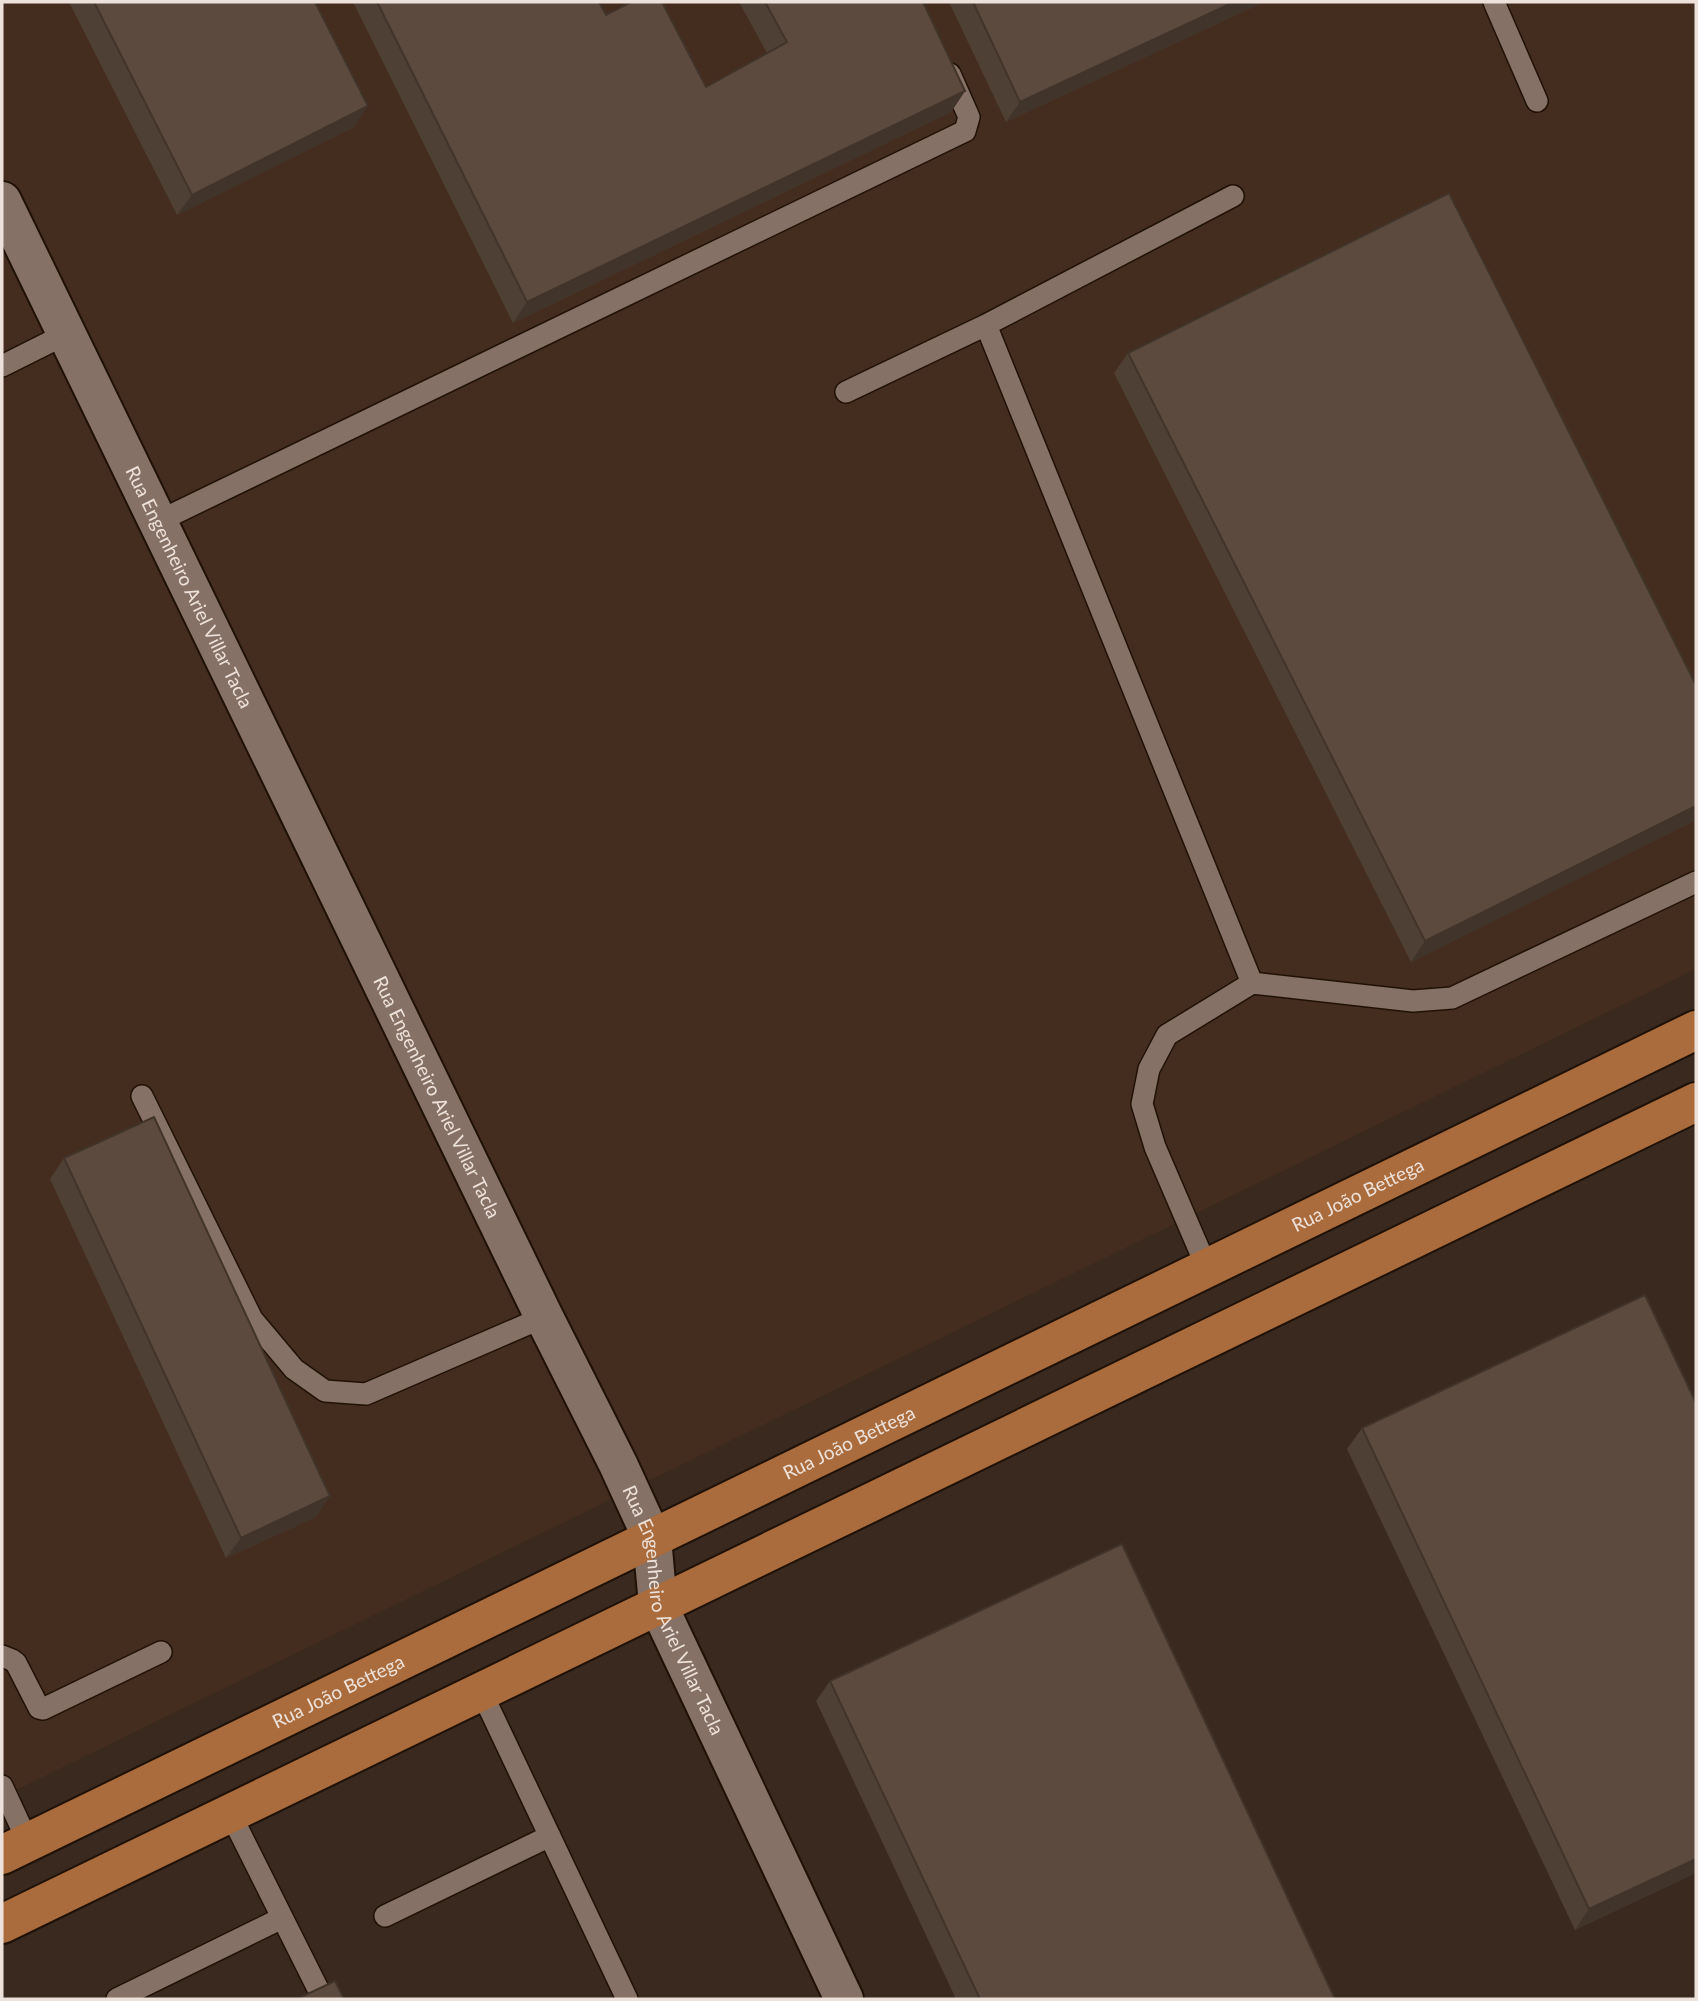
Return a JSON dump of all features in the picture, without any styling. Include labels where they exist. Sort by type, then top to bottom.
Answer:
[{"type":"main road","name":"Rua João Bettega","points":[[15,1849],[1696,1030]]},
{"type":"main road","points":[[2,1924],[1696,1102]]},
{"type":"street","name":"Rua Engenheiro Ariel Villar Tacla","points":[[2,201],[618,1464],[652,1538],[658,1605],[844,1999]]},
{"type":"lane","points":[[1494,2],[1537,100]]},
{"type":"lane","points":[[157,522],[965,131],[969,117],[941,53]]},
{"type":"lane","points":[[846,392],[986,325],[1233,196]]},
{"type":"lane","points":[[986,325],[1252,983]]},
{"type":"lane","points":[[2,366],[66,334]]},
{"type":"lane","points":[[1207,1268],[1155,1147],[1142,1104],[1149,1069],[1167,1035],[1252,983],[1413,1001],[1452,998],[1696,882]]},
{"type":"lane","points":[[142,1096],[252,1319],[294,1369],[325,1391],[366,1394],[544,1317]]},
{"type":"lane","points":[[2,1656],[16,1663],[39,1708],[43,1709],[161,1652]]},
{"type":"lane","points":[[481,1691],[627,1999]]},
{"type":"lane","points":[[2,1786],[15,1849]]},
{"type":"lane","points":[[230,1813],[323,1999]]},
{"type":"lane","points":[[385,1916],[550,1836]]},
{"type":"lane","points":[[117,1999],[282,1917]]},
{"type":"shaded area","points":[[2,2],[1696,2],[1696,969],[2,1797]]},
{"type":"building","points":[[94,2],[315,2],[368,106],[192,195]]},
{"type":"building","points":[[377,2],[599,2],[606,15],[631,2],[662,2],[706,87],[787,42],[765,2],[923,2],[965,91],[527,302]]},
{"type":"building","points":[[973,2],[1234,2],[1020,102]]},
{"type":"building","points":[[1449,193],[1696,685],[1696,806],[1425,941],[1128,353]]},
{"type":"building","points":[[154,1117],[330,1496],[241,1538],[64,1158]]},
{"type":"building","points":[[1645,1295],[1696,1403],[1696,1859],[1589,1909],[1362,1428]]},
{"type":"building","points":[[1122,1544],[1335,1999],[980,1999],[830,1681]]},
{"type":"building","points":[[335,1981],[344,1999],[297,1999]]}]
